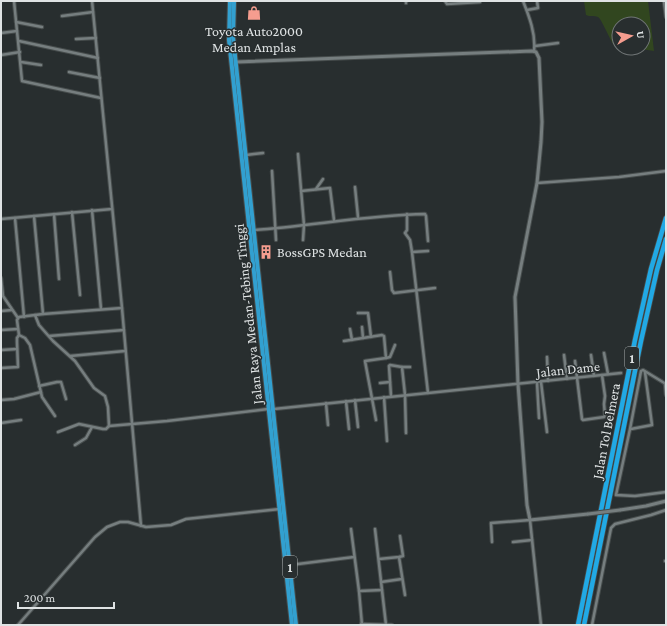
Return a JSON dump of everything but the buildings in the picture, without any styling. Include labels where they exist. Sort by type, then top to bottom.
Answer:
[{"type":"highway","name":"Jalan Raya Medan-Tebing Tinggi","points":[[230,1],[229,40],[282,509],[292,625]]},
{"type":"highway","name":"Jalan Raya Medan-Tebing Tinggi","points":[[234,1],[233,28],[236,62],[271,409]]},
{"type":"highway","name":"Jalan Tol Belmera","points":[[578,625],[635,340],[651,269],[666,218]]},
{"type":"highway","name":"Jalan Tol Belmera","points":[[584,625],[641,341],[657,270],[666,239]]},
{"type":"highway","name":"Jalan Raya Medan-Tebing Tinggi","points":[[282,509],[290,565],[296,625]]},
{"type":"street","points":[[14,1],[21,62],[21,77],[23,82],[101,98]]},
{"type":"street","points":[[92,1],[122,308],[141,526]]},
{"type":"street","points":[[444,1],[447,4],[480,2]]},
{"type":"street","points":[[523,1],[531,22],[535,46],[534,51],[539,58],[542,122],[537,183],[515,297],[518,384],[526,494],[541,625]]},
{"type":"street","points":[[527,10],[538,8],[537,1]]},
{"type":"street","points":[[664,1],[666,16]]},
{"type":"street","points":[[62,16],[93,12]]},
{"type":"street","points":[[16,22],[42,27]]},
{"type":"street","points":[[1,33],[17,31]]},
{"type":"street","points":[[76,39],[96,38]]},
{"type":"street","points":[[19,41],[98,58]]},
{"type":"street","points":[[535,46],[558,43]]},
{"type":"street","points":[[236,62],[534,51]]},
{"type":"street","points":[[1,54],[20,52]]},
{"type":"street","points":[[21,62],[41,65]]},
{"type":"street","points":[[69,72],[100,78]]},
{"type":"street","points":[[246,155],[262,153]]},
{"type":"street","points":[[298,154],[304,225],[303,240]]},
{"type":"street","points":[[272,171],[276,240]]},
{"type":"street","points":[[537,183],[619,177],[666,171]]},
{"type":"street","points":[[315,189],[323,179]]},
{"type":"street","points":[[301,191],[328,187],[330,188],[334,220]]},
{"type":"street","points":[[355,187],[358,218]]},
{"type":"street","points":[[1,219],[112,209]]},
{"type":"street","points":[[92,210],[100,309]]},
{"type":"street","points":[[72,212],[80,295]]},
{"type":"street","points":[[54,214],[59,279]]},
{"type":"street","points":[[254,230],[304,225],[334,220],[406,214],[426,214],[428,241]]},
{"type":"street","points":[[406,214],[406,233],[410,240],[412,252],[428,393]]},
{"type":"street","points":[[34,216],[43,314]]},
{"type":"street","points":[[15,218],[24,317]]},
{"type":"street","points":[[412,252],[428,251]]},
{"type":"street","points":[[390,272],[393,293],[435,288]]},
{"type":"street","points":[[1,278],[2,296],[18,318],[19,335],[17,340],[18,368],[1,368]]},
{"type":"street","points":[[18,318],[43,314],[122,308]]},
{"type":"street","points":[[1,311],[12,310]]},
{"type":"street","points":[[358,314],[368,313],[372,337]]},
{"type":"street","points":[[35,315],[39,325],[75,361],[94,388],[106,398],[109,426]]},
{"type":"street","points":[[362,327],[363,338]]},
{"type":"street","points":[[1,330],[18,329]]},
{"type":"street","points":[[350,329],[352,340]]},
{"type":"street","points":[[49,336],[124,330]]},
{"type":"street","points":[[19,335],[25,338],[30,345],[42,397],[55,416]]},
{"type":"street","points":[[344,341],[382,335],[384,336],[386,358]]},
{"type":"street","points":[[376,420],[365,361],[390,357],[395,346]]},
{"type":"street","points":[[1,350],[17,349]]},
{"type":"street","points":[[70,356],[125,351]]},
{"type":"street","points":[[604,353],[608,374]]},
{"type":"street","points":[[564,355],[567,379]]},
{"type":"street","points":[[591,355],[594,376]]},
{"type":"street","points":[[547,357],[548,381]]},
{"type":"street","points":[[575,361],[582,419],[584,420],[604,417],[605,415],[605,396],[602,375]]},
{"type":"street","points":[[391,396],[389,366],[410,367]]},
{"type":"street","points":[[402,367],[405,395],[406,433]]},
{"type":"street","points":[[666,395],[665,384],[642,370],[616,495],[635,496],[666,492]]},
{"type":"street","points":[[630,429],[652,425],[645,372]]},
{"type":"street","name":"Jalan Dame","points":[[58,432],[78,424],[104,429],[109,426],[621,373]]},
{"type":"street","points":[[39,386],[61,382],[66,399]]},
{"type":"street","points":[[380,383],[390,382]]},
{"type":"street","points":[[537,382],[539,418]]},
{"type":"street","points":[[541,382],[547,432]]},
{"type":"street","points":[[1,400],[14,399],[41,392]]},
{"type":"street","points":[[384,397],[388,441]]},
{"type":"street","points":[[355,400],[358,427]]},
{"type":"street","points":[[346,401],[349,428]]},
{"type":"street","points":[[326,404],[328,425]]},
{"type":"street","points":[[1,423],[20,420]]},
{"type":"street","points":[[75,445],[86,438],[92,427]]},
{"type":"street","points":[[492,542],[490,524],[620,510],[666,501]]},
{"type":"street","points":[[18,625],[99,533],[110,525],[120,522],[128,522],[146,527],[171,524],[186,519],[282,509]]},
{"type":"street","points":[[592,625],[611,528],[615,524],[651,516],[666,510]]},
{"type":"street","points":[[351,529],[362,625],[392,625]]},
{"type":"street","points":[[375,529],[386,625]]},
{"type":"street","points":[[379,559],[399,557],[403,555],[400,536]]},
{"type":"street","points":[[513,542],[532,540]]},
{"type":"street","points":[[290,565],[354,557]]},
{"type":"street","points":[[399,557],[404,595]]},
{"type":"street","points":[[381,582],[402,579]]},
{"type":"street","points":[[359,591],[382,590]]},
{"type":"green space","points":[[584,1],[648,1],[650,16],[611,16],[611,40],[598,17],[586,15]]},
{"type":"green space","points":[[651,26],[654,51],[651,51]]},
{"type":"place","name":"Toyota Auto2000 Medan Amplas","points":[[254,13]]},
{"type":"place","name":"BossGPS Medan","points":[[266,252]]}]
